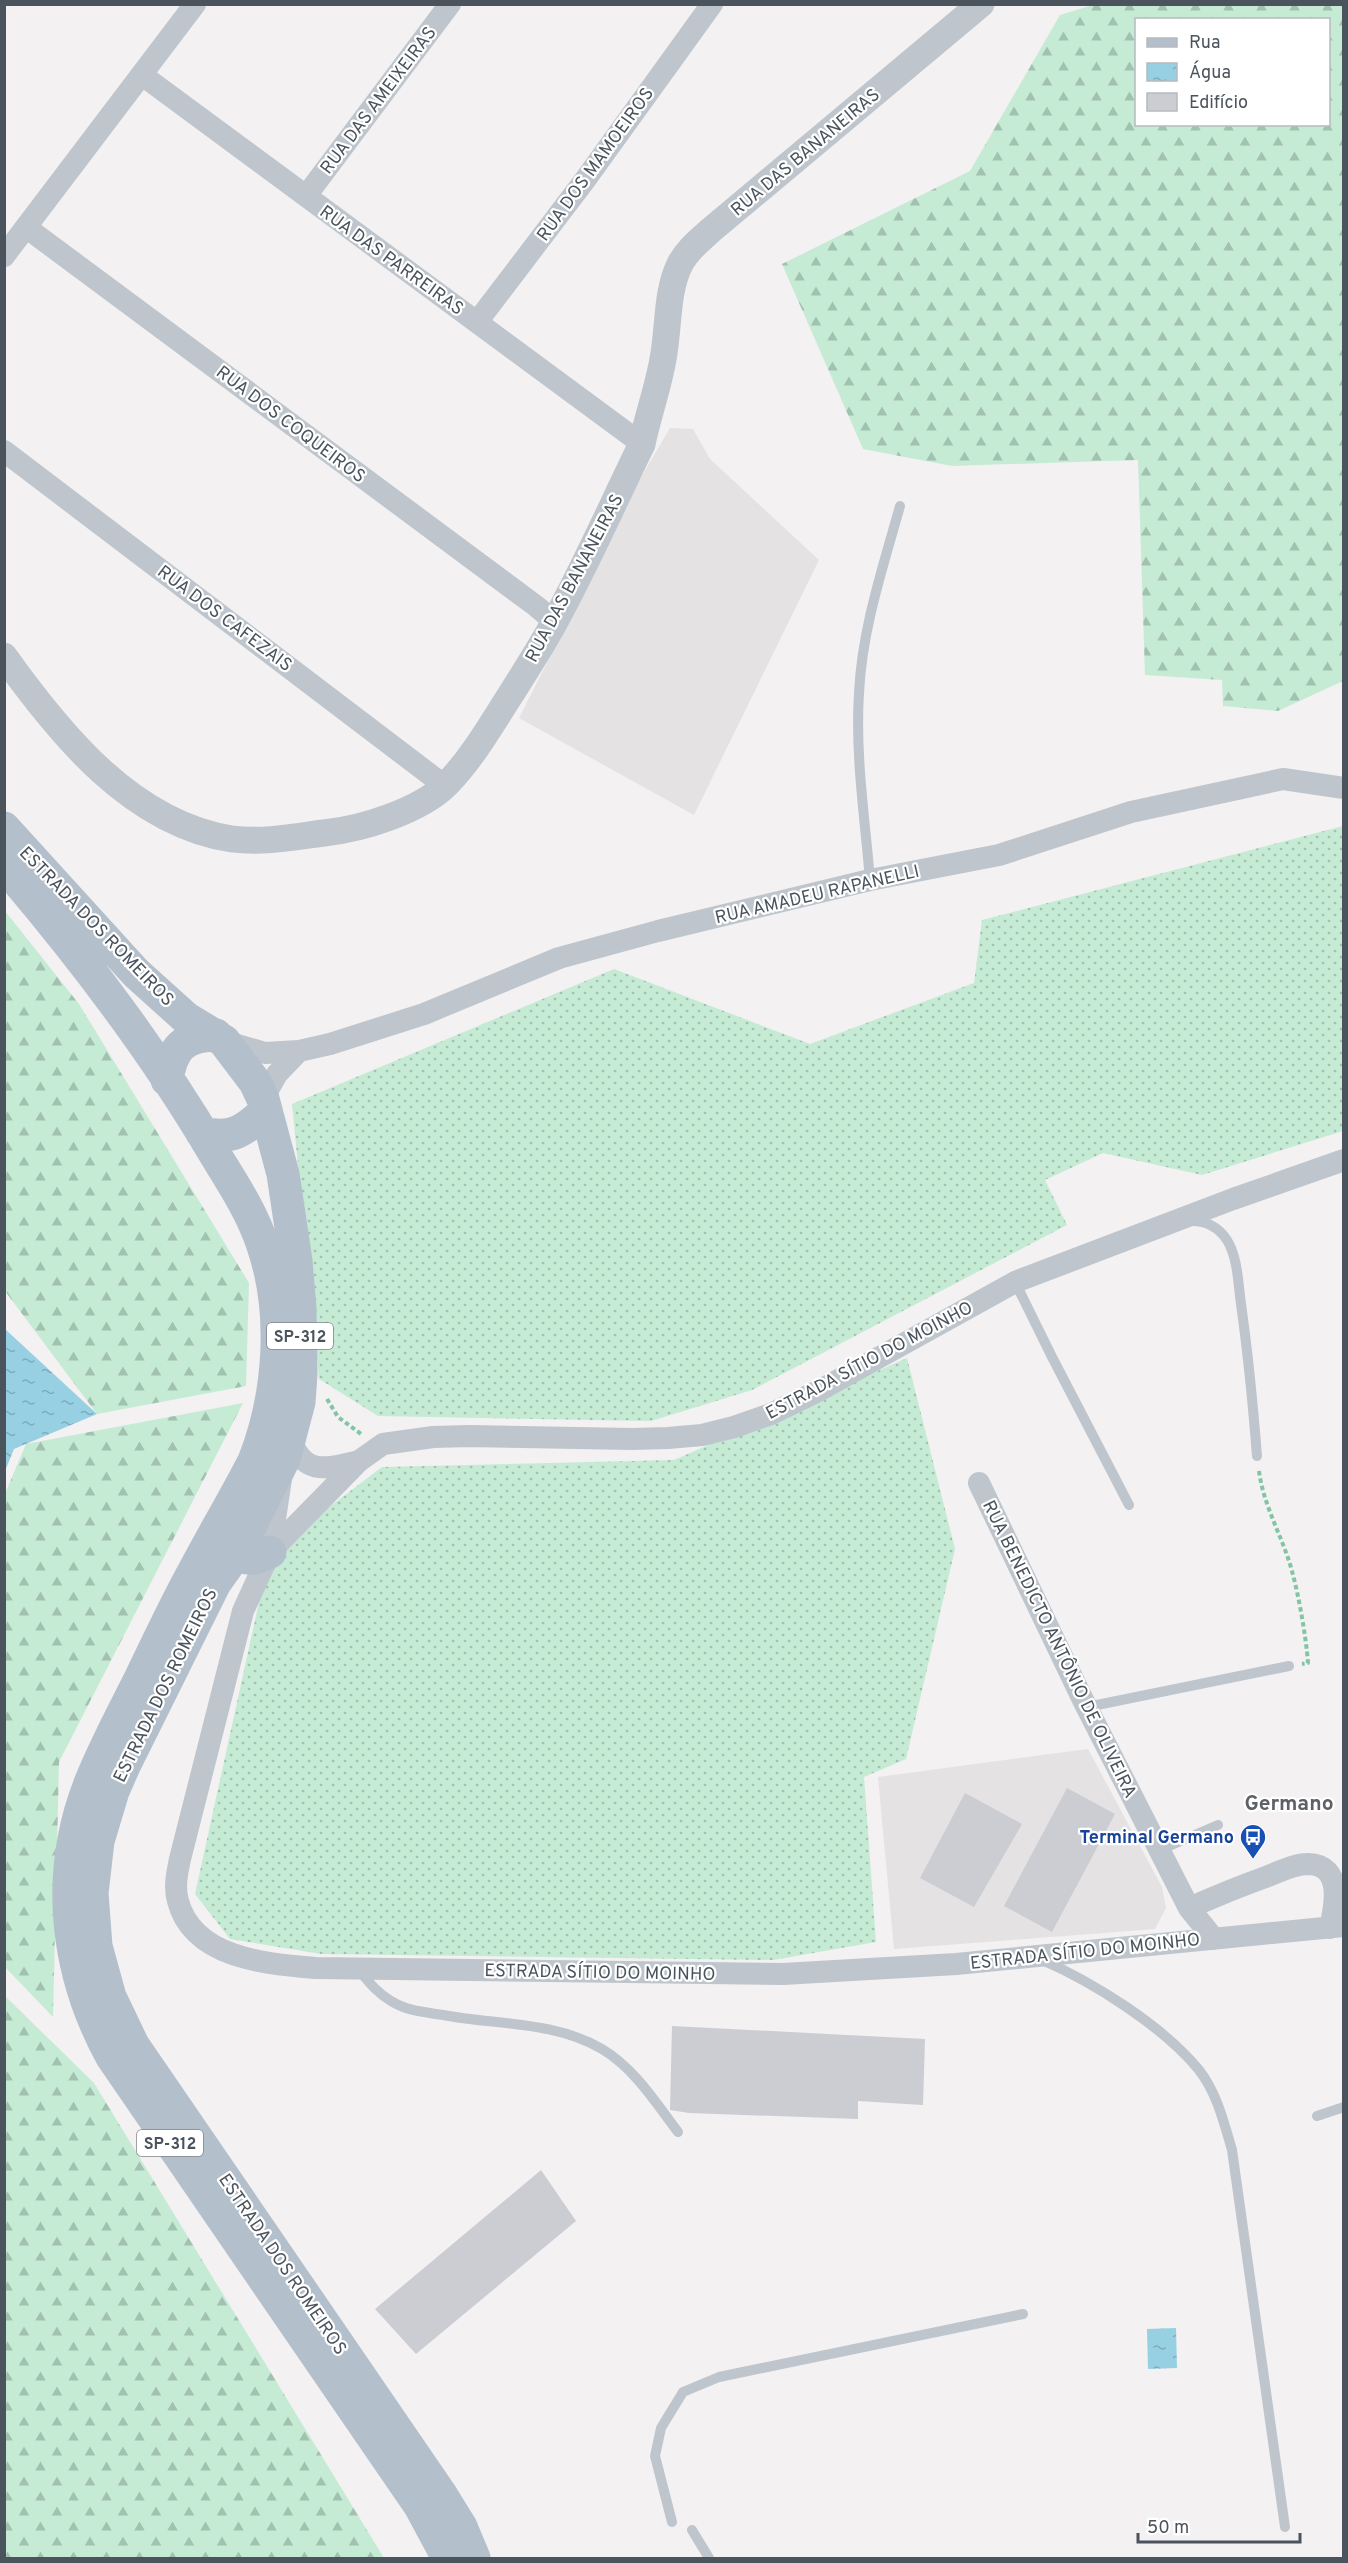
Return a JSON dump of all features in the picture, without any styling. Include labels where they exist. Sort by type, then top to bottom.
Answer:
[{"type":"main road","name":"ESTRADA DOS ROMEIROS","points":[[4,828],[152,988],[186,1018],[220,1038],[255,1082],[265,1105],[283,1174],[300,1308],[299,1402],[287,1448],[237,1552],[215,1583],[124,1766],[105,1815],[98,1841],[92,1893],[94,1928],[102,1972],[110,1997],[133,2045],[440,2493],[461,2527],[474,2559]]},
{"type":"main road","name":"ESTRADA DOS ROMEIROS","points":[[4,865],[100,982],[202,1132],[245,1205],[262,1243],[271,1278],[275,1317],[274,1387],[262,1440],[247,1475],[190,1577],[90,1782],[74,1835],[70,1864],[68,1912],[72,1950],[87,2006],[112,2057],[420,2506],[439,2538],[448,2559]]},
{"type":"main road","points":[[167,1080],[170,1061],[179,1047],[190,1039],[220,1038]]},
{"type":"main road","points":[[202,1132],[220,1137],[239,1131],[265,1105]]},
{"type":"main road","points":[[247,1475],[244,1502],[236,1534],[237,1552],[248,1560],[270,1552]]},
{"type":"street","points":[[4,256],[195,4]]},
{"type":"street","name":"RUA DAS AMEIXEIRAS","points":[[306,196],[450,4]]},
{"type":"street","name":"RUA DOS MAMOEIROS","points":[[477,322],[585,180],[712,4]]},
{"type":"street","name":"RUA DAS BANANEIRAS","points":[[4,656],[70,739],[98,769],[132,797],[207,833],[234,839],[268,840],[333,832],[374,823],[405,811],[445,786],[476,750],[555,622],[642,444],[659,379],[672,291],[681,262],[711,230],[981,4]]},
{"type":"street","name":"RUA DAS PARREIRAS","points":[[142,75],[642,444]]},
{"type":"street","name":"RUA DOS COQUEIROS","points":[[27,228],[555,622]]},
{"type":"street","name":"RUA DOS CAFEZAIS","points":[[4,451],[445,786]]},
{"type":"street","name":"RUA AMADEU RAPANELLI","points":[[220,1038],[265,1053],[299,1052],[424,1014],[559,958],[658,931],[870,880],[999,855],[1131,812],[1283,779],[1344,788]]},
{"type":"street","points":[[265,1105],[277,1074],[299,1052]]},
{"type":"street","name":"ESTRADA SÍTIO DO MOINHO","points":[[270,1552],[358,1461],[383,1444],[460,1437],[656,1438],[702,1435],[734,1427],[771,1414],[822,1389],[1016,1282],[1174,1221],[1344,1160]]},
{"type":"street","points":[[243,1611],[270,1552],[287,1448],[295,1452],[305,1463],[319,1469],[358,1461]]},
{"type":"street","name":"RUA BENEDICTO ANTÔNIO DE OLIVEIRA","points":[[979,1483],[1087,1707],[1160,1850],[1190,1908],[1214,1939]]},
{"type":"street","points":[[237,1552],[243,1611]]},
{"type":"street","name":"ESTRADA SÍTIO DO MOINHO","points":[[243,1611],[176,1881],[178,1902],[197,1933],[226,1951],[247,1959],[278,1965],[358,1969],[783,1974],[1034,1956],[1337,1927]]},
{"type":"street","points":[[1190,1908],[1234,1888],[1310,1864],[1320,1868],[1334,1882],[1337,1896],[1337,1927]]},
{"type":"lane","points":[[870,880],[861,763],[859,693],[869,616],[900,506]]},
{"type":"lane","points":[[1174,1221],[1201,1221],[1212,1226],[1228,1242],[1235,1261],[1251,1374],[1257,1456]]},
{"type":"lane","points":[[1016,1282],[1129,1505]]},
{"type":"lane","points":[[1087,1707],[1289,1666]]},
{"type":"lane","points":[[1160,1850],[1218,1825]]},
{"type":"lane","points":[[1034,1956],[1077,1975],[1140,2017],[1199,2070],[1217,2102],[1232,2150],[1286,2527]]},
{"type":"lane","points":[[358,1969],[380,1994],[406,2009],[468,2020],[554,2029],[577,2036],[603,2049],[642,2085],[678,2132]]},
{"type":"lane","points":[[1317,2116],[1344,2108]]},
{"type":"lane","points":[[672,2522],[655,2456],[661,2428],[682,2392],[719,2377],[1023,2314]]},
{"type":"lane","points":[[692,2530],[709,2559]]},
{"type":"path","points":[[325,1395],[338,1417],[358,1432],[383,1444]]},
{"type":"path","points":[[1257,1456],[1262,1490],[1289,1561],[1307,1647],[1308,1663],[1289,1666]]},
{"type":"shaded area","points":[[670,428],[693,429],[710,459],[819,560],[694,815],[519,718],[640,479]]},
{"type":"shaded area","points":[[1088,1749],[1162,1887],[1166,1908],[1155,1929],[894,1949],[878,1777]]},
{"type":"green space","points":[[1093,5],[1343,5],[1343,681],[1278,711],[1223,706],[1222,680],[1145,675],[1138,460],[952,466],[863,449],[782,264],[970,171],[1060,15]]},
{"type":"green space","points":[[1343,826],[1343,1131],[1202,1175],[1103,1153],[1045,1180],[1067,1225],[752,1390],[651,1421],[378,1416],[319,1379],[292,1104],[614,969],[810,1044],[974,983],[982,920]]},
{"type":"green space","points":[[5,911],[79,1004],[249,1283],[246,1386],[97,1414],[5,1291]]},
{"type":"green space","points":[[907,1358],[955,1549],[906,1759],[864,1777],[876,1942],[773,1960],[321,1954],[230,1939],[195,1894],[270,1552],[382,1467],[674,1460]]},
{"type":"green space","points":[[243,1403],[59,1762],[53,2017],[5,1967],[4,1496],[26,1444]]},
{"type":"green space","points":[[4,1995],[94,2083],[384,2558],[5,2558]]},
{"type":"water","points":[[5,1329],[97,1414],[14,1449],[5,1471]]},
{"type":"water","points":[[1176,2328],[1177,2368],[1148,2369],[1147,2329]]},
{"type":"building","points":[[1067,1788],[1115,1814],[1052,1932],[1004,1906]]},
{"type":"building","points":[[965,1793],[1022,1824],[974,1907],[920,1878]]},
{"type":"building","points":[[672,2026],[925,2039],[923,2105],[858,2101],[858,2119],[689,2113],[670,2110]]},
{"type":"building","points":[[541,2170],[576,2221],[416,2354],[375,2309]]},
{"type":"place","name":"Terminal Germano","points":[[1253,1860]]},
{"type":"district","name":"Germano","points":[[1289,1803]]}]
